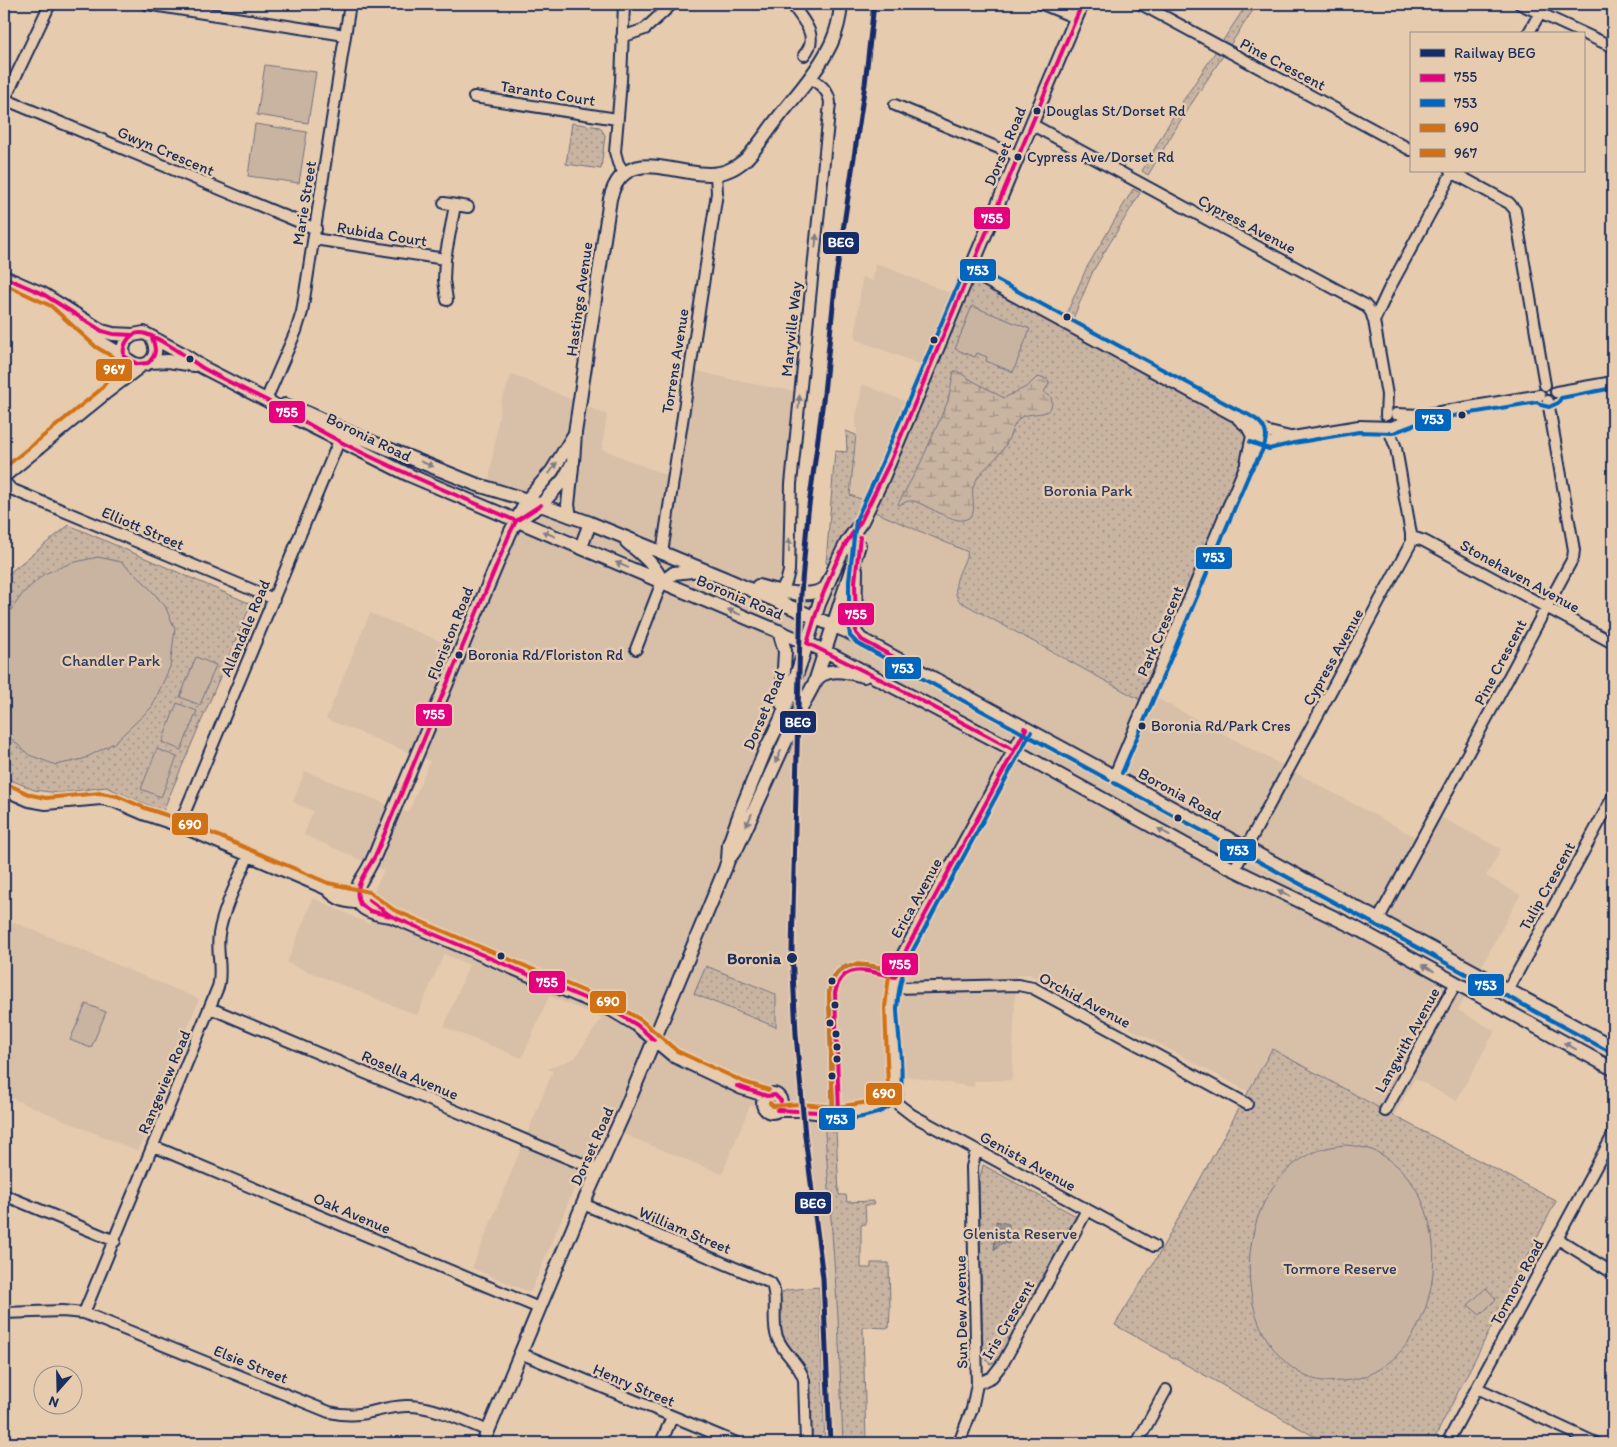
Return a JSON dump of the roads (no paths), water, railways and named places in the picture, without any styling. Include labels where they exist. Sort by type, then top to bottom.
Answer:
[{"type":"main road","points":[[625,174],[648,166],[716,174],[729,170],[744,161],[826,54],[839,21],[841,4]]},
{"type":"main road","name":"Dorset Road","points":[[728,860],[729,844],[752,782],[781,719],[825,588],[847,542],[862,520],[888,467],[1082,4]]},
{"type":"main road","name":"Hastings Avenue","points":[[541,505],[564,479],[573,462],[575,433],[610,199],[614,186],[625,174]]},
{"type":"main road","points":[[4,277],[56,301],[102,331],[133,335],[144,333],[152,338],[156,350],[155,356],[146,364],[104,394],[4,476]]},
{"type":"main road","points":[[56,301],[100,342],[134,364],[146,364]]},
{"type":"main road","points":[[104,394],[117,378],[125,357],[125,344],[133,335]]},
{"type":"main road","name":"Boronia Road","points":[[152,338],[340,441],[409,475],[807,643],[892,684],[1234,870],[1354,927],[1613,1069]]},
{"type":"main road","name":"Boronia Road","points":[[146,364],[168,361],[202,367]]},
{"type":"main road","name":"Boronia Road","points":[[267,400],[307,412],[359,438],[475,484],[527,500],[590,523],[833,625],[1613,1047]]},
{"type":"main road","name":"Hastings Avenue","points":[[516,521],[527,500],[552,471],[575,433]]},
{"type":"main road","points":[[570,516],[568,505],[573,462]]},
{"type":"main road","points":[[516,521],[541,505]]},
{"type":"main road","name":"Dorset Road","points":[[860,638],[856,633],[854,618],[855,582],[862,520]]},
{"type":"main road","name":"Floriston Road","points":[[361,899],[366,889],[369,869],[480,602],[516,521]]},
{"type":"main road","points":[[581,547],[590,523]]},
{"type":"main road","points":[[618,535],[653,565],[658,571],[662,582],[674,573],[704,570]]},
{"type":"main road","name":"Dorset Road","points":[[483,1443],[583,1204],[599,1171],[728,860],[737,848],[799,712],[815,682],[859,544]]},
{"type":"main road","name":"Boronia Road","points":[[726,579],[779,591],[808,593],[819,592],[825,588]]},
{"type":"main road","points":[[779,631],[785,651],[781,719]]},
{"type":"main road","points":[[815,682],[824,674],[843,672],[854,673],[892,684]]},
{"type":"main road","name":"Erica Avenue","points":[[890,1098],[895,1081],[891,1007],[893,988],[900,961],[1026,729]]},
{"type":"main road","points":[[361,899],[375,905],[391,916],[584,997],[637,1025],[674,1056],[765,1100],[769,1111],[788,1104],[799,1110],[823,1113],[870,1108],[884,1103],[890,1098]]},
{"type":"street","points":[[4,100],[50,4]]},
{"type":"street","points":[[146,4],[345,35]]},
{"type":"street","name":"Marie Street","points":[[267,400],[302,312],[350,4]]},
{"type":"street","points":[[624,4],[621,81],[615,152],[618,163],[625,174]]},
{"type":"street","points":[[622,37],[645,29],[672,4]]},
{"type":"street","points":[[792,4],[811,34],[810,47],[804,55]]},
{"type":"street","points":[[1042,4],[1076,18]]},
{"type":"street","name":"Pine Crescent","points":[[1141,4],[1410,149]]},
{"type":"street","points":[[1520,4],[1542,8],[1613,47]]},
{"type":"street","points":[[1529,32],[1542,8]]},
{"type":"street","name":"Maryville Way","points":[[779,591],[786,583],[789,568],[791,484],[830,103],[828,94],[812,73]]},
{"type":"street","name":"Taranto Court","points":[[474,97],[617,119]]},
{"type":"street","name":"Gwyn Crescent","points":[[4,100],[315,234]]},
{"type":"street","points":[[895,105],[1018,156]]},
{"type":"street","name":"Cypress Avenue","points":[[1031,124],[1361,303],[1372,316]]},
{"type":"street","points":[[1412,537],[1372,316],[1389,289],[1452,172],[1509,203],[1515,210],[1545,385]]},
{"type":"street","name":"Torrens Avenue","points":[[662,553],[716,193],[716,174]]},
{"type":"street","points":[[444,203],[468,207]]},
{"type":"street","name":"Rubida Court","points":[[447,300],[444,280],[445,259],[455,205]]},
{"type":"street","name":"Rubida Court","points":[[315,234],[445,259]]},
{"type":"street","points":[[970,272],[1234,415],[1253,422],[1257,436],[1269,443],[1293,437],[1422,415],[1554,398],[1556,392]]},
{"type":"street","points":[[1556,392],[1613,382]]},
{"type":"street","points":[[1545,385],[1552,386],[1556,392]]},
{"type":"street","points":[[1544,398],[1541,389],[1545,385]]},
{"type":"street","name":"Pine Crescent","points":[[1378,920],[1547,608],[1574,553],[1544,398]]},
{"type":"street","name":"Park Crescent","points":[[1114,777],[1257,436]]},
{"type":"street","name":"Allandale Road","points":[[179,826],[340,441]]},
{"type":"street","name":"Elliott Street","points":[[4,481],[11,489],[274,599]]},
{"type":"street","name":"Cypress Avenue","points":[[1234,870],[1409,548],[1412,537]]},
{"type":"street","name":"Stonehaven Avenue","points":[[1412,537],[1424,540],[1613,644]]},
{"type":"street","points":[[636,648],[662,582]]},
{"type":"street","points":[[4,790],[29,801],[46,804],[101,799],[115,802],[142,814],[179,826],[326,889],[335,899],[343,902],[361,899]]},
{"type":"street","name":"Tulip Crescent","points":[[1508,990],[1613,797]]},
{"type":"street","name":"Rangeview Road","points":[[84,1313],[210,1008],[221,976],[218,953],[219,932],[248,857]]},
{"type":"street","name":"Langwith Avenue","points":[[1385,1111],[1456,983]]},
{"type":"street","name":"Orchid Avenue","points":[[893,988],[1018,985],[1033,988],[1246,1104]]},
{"type":"street","name":"Rosella Avenue","points":[[210,1008],[599,1171]]},
{"type":"street","name":"Genista Avenue","points":[[890,1098],[912,1115],[1154,1246]]},
{"type":"street","name":"Tormore Road","points":[[1447,1443],[1613,1135]]},
{"type":"street","name":"Oak Avenue","points":[[153,1146],[539,1308]]},
{"type":"street","name":"Sun Dew Avenue","points":[[976,1150],[972,1166],[977,1384]]},
{"type":"street","points":[[4,1195],[115,1241]]},
{"type":"street","name":"William Street","points":[[583,1204],[768,1281],[773,1286],[776,1336],[801,1372],[804,1380],[806,1443]]},
{"type":"street","name":"Iris Crescent","points":[[977,1384],[992,1377],[1003,1363],[1087,1210]]},
{"type":"street","points":[[1558,1239],[1613,1273]]},
{"type":"street","name":"Elsie Street","points":[[4,1313],[62,1310],[84,1313],[329,1412],[355,1416],[405,1406],[419,1406],[488,1431]]},
{"type":"street","name":"Henry Street","points":[[520,1353],[737,1443]]},
{"type":"street","points":[[959,1443],[972,1409],[977,1384]]},
{"type":"street","points":[[1477,1388],[1596,1443]]},
{"type":"street","points":[[1137,1443],[1166,1390]]},
{"type":"street","points":[[661,1443],[672,1416]]},
{"type":"rail line","name":"BEG","points":[[830,1443],[823,1278],[805,1136],[796,1034],[792,951],[801,593],[808,513],[824,393],[836,277],[865,84],[874,4]]},
{"type":"place","name":"Douglas St/Dorset Rd","points":[[1037,111]]},
{"type":"place","name":"Cypress Ave/Dorset Rd","points":[[1018,157]]},
{"type":"place","name":"Boronia Rd/Floriston Rd","points":[[459,655]]},
{"type":"place","name":"Boronia Rd/Park Cres","points":[[1142,726]]},
{"type":"place","name":"Boronia","points":[[792,958]]},
{"type":"park label","name":"Boronia Park","points":[[1088,490]]},
{"type":"park label","name":"Chandler Park","points":[[111,660]]},
{"type":"park label","name":"Glenista Reserve","points":[[1020,1233]]},
{"type":"park label","name":"Tormore Reserve","points":[[1340,1268]]}]
